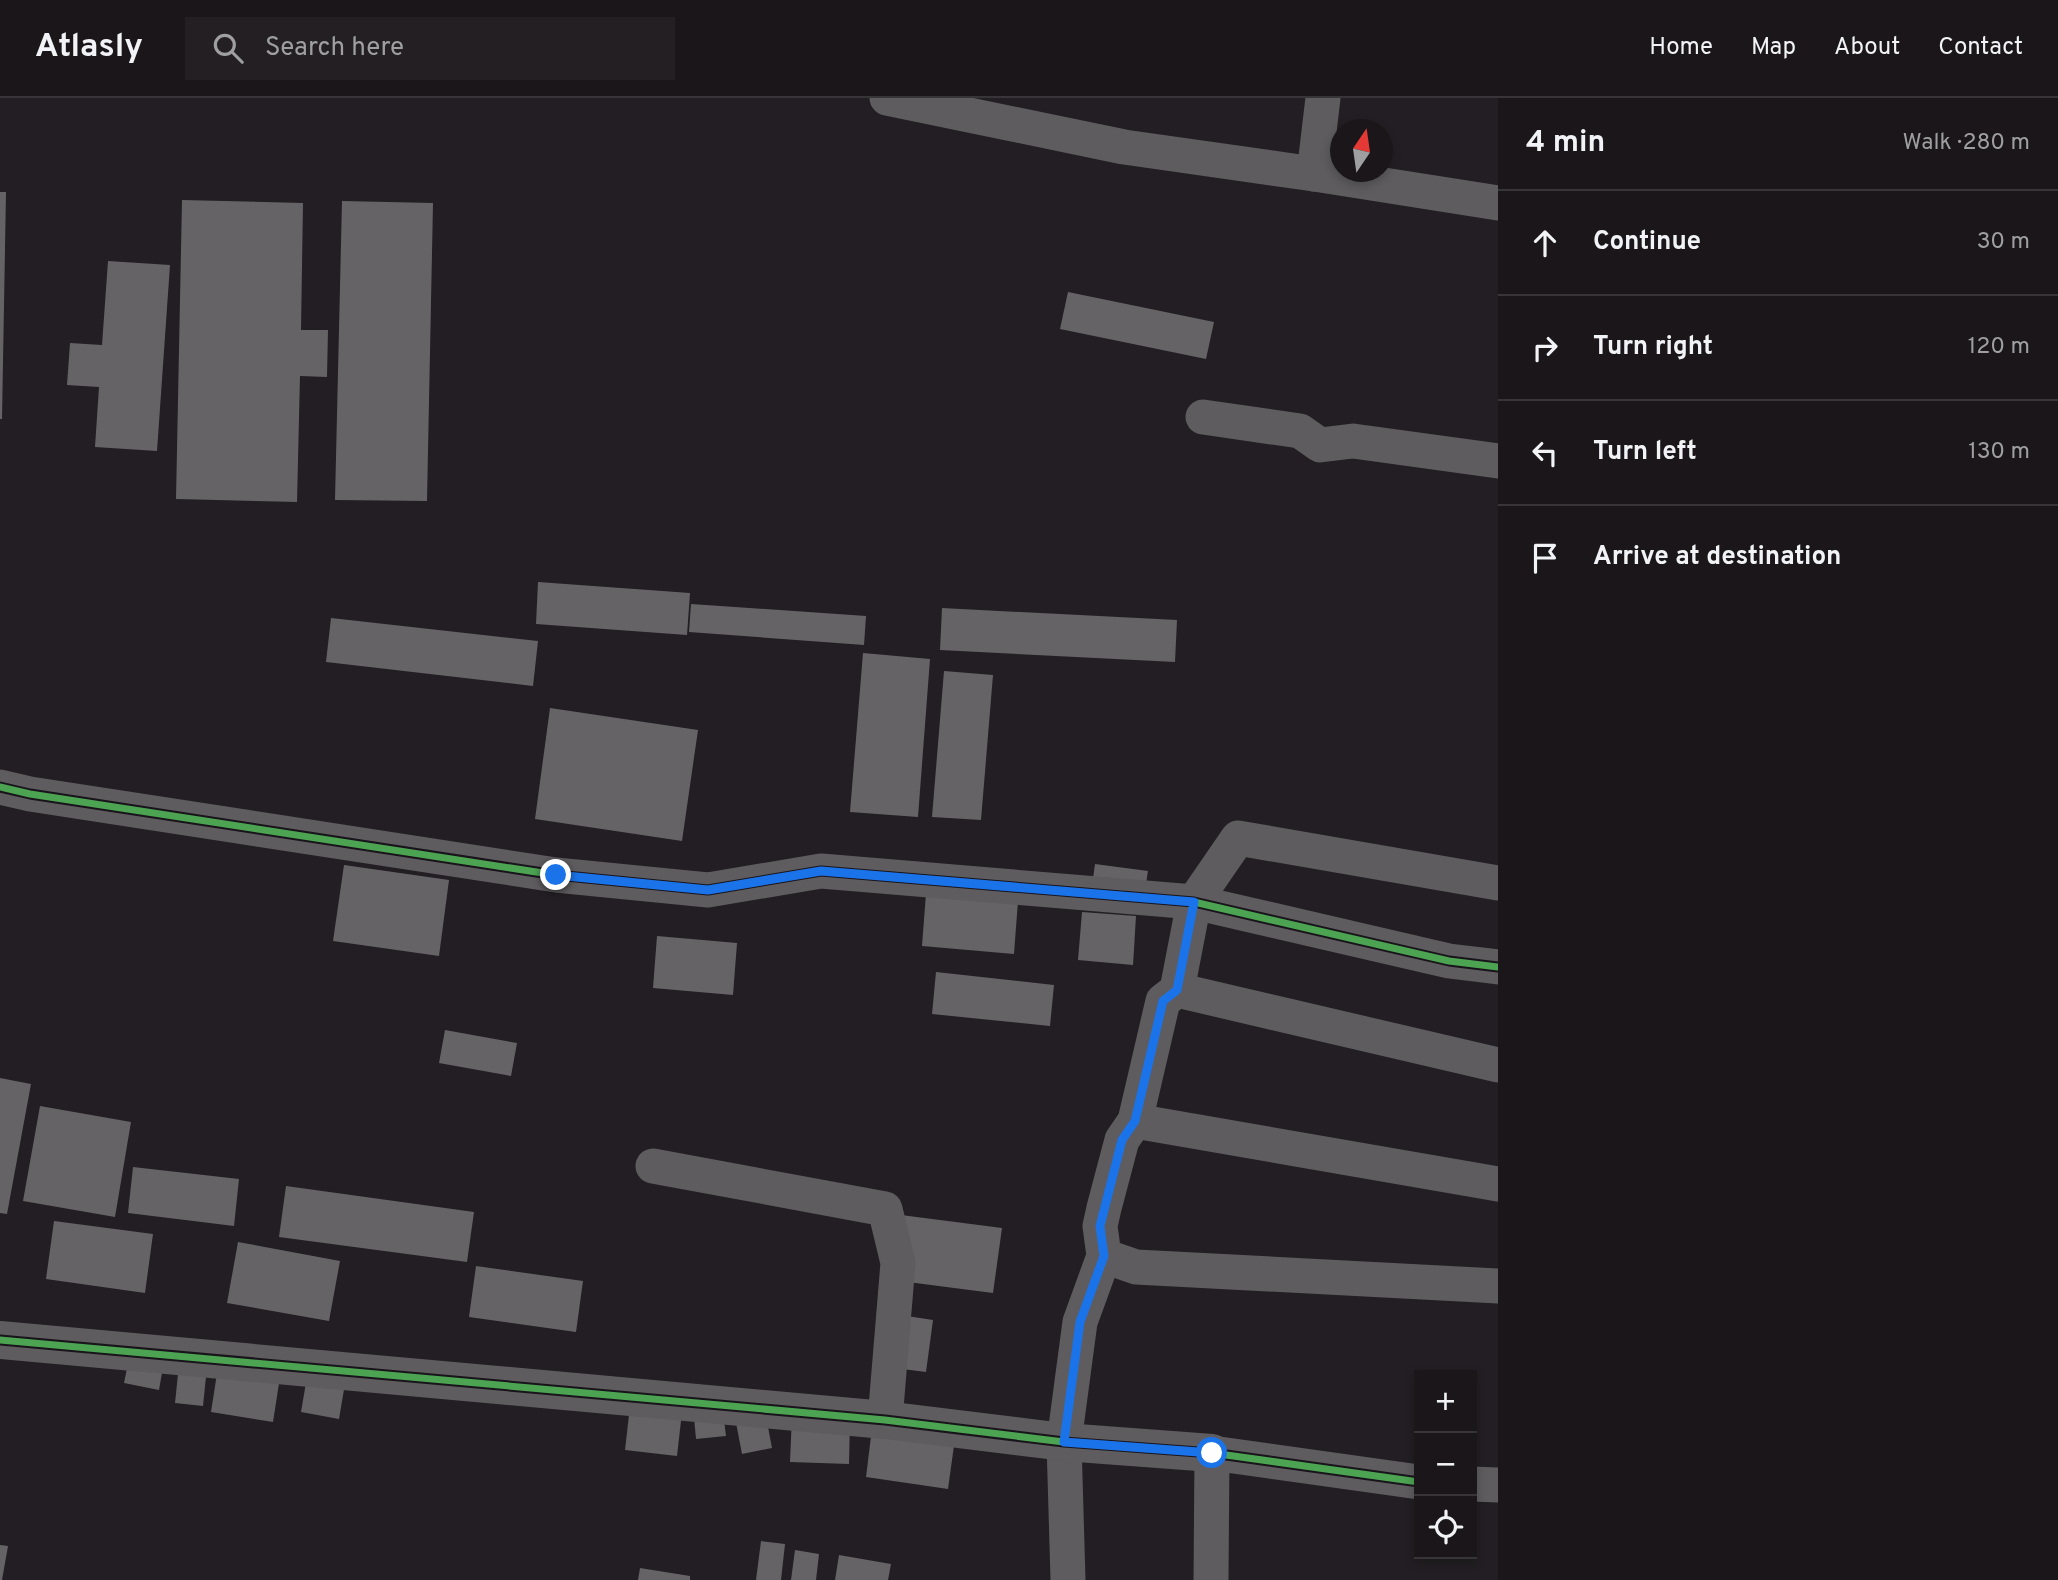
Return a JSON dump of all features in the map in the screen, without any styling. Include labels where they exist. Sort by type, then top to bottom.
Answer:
[{"type":"street","points":[[887,98],[1124,148],[1498,203]]},
{"type":"street","points":[[1314,174],[1323,98]]},
{"type":"street","points":[[1203,417],[1300,431],[1320,445],[1353,441],[1498,461]]},
{"type":"street","points":[[0,787],[30,794],[556,875],[708,890],[821,871],[1194,902],[1449,961],[1498,967]]},
{"type":"street","points":[[1068,1580],[1064,1442],[1080,1322],[1104,1256],[1100,1226],[1122,1140],[1135,1121],[1163,1001],[1177,990],[1194,902],[1238,838],[1498,883]]},
{"type":"street","points":[[1177,990],[1498,1065]]},
{"type":"street","points":[[1135,1121],[1498,1184]]},
{"type":"street","points":[[653,1166],[885,1209],[898,1263],[885,1420]]},
{"type":"street","points":[[1104,1256],[1136,1267],[1498,1286]]},
{"type":"street","points":[[0,1340],[885,1420],[1064,1442],[1212,1453],[1414,1481]]},
{"type":"street","points":[[1211,1580],[1212,1453]]},
{"type":"street","points":[[1477,1484],[1498,1485]]},
{"type":"building","points":[[0,192],[6,192],[2,419],[0,419]]},
{"type":"building","points":[[182,200],[303,203],[301,330],[328,330],[327,377],[300,376],[297,502],[176,499]]},
{"type":"building","points":[[342,201],[433,203],[427,501],[335,500]]},
{"type":"building","points":[[108,261],[170,265],[157,451],[95,447],[99,387],[67,385],[70,343],[102,345]]},
{"type":"building","points":[[1068,292],[1214,322],[1206,359],[1060,329]]},
{"type":"building","points":[[538,582],[690,593],[687,635],[536,624]]},
{"type":"building","points":[[691,604],[866,616],[864,645],[689,632]]},
{"type":"building","points":[[942,608],[1177,620],[1175,662],[940,650]]},
{"type":"building","points":[[331,618],[538,641],[533,686],[326,662]]},
{"type":"building","points":[[863,653],[930,659],[918,817],[850,812]]},
{"type":"building","points":[[944,671],[993,675],[981,820],[932,817]]},
{"type":"building","points":[[550,708],[698,730],[682,841],[535,819]]},
{"type":"building","points":[[1095,864],[1148,871],[1142,909],[1090,901]]},
{"type":"building","points":[[344,865],[449,880],[439,956],[333,941]]},
{"type":"building","points":[[928,867],[1020,874],[1014,954],[922,946]]},
{"type":"building","points":[[1082,912],[1136,916],[1133,965],[1078,960]]},
{"type":"building","points":[[657,936],[737,943],[733,995],[653,988]]},
{"type":"building","points":[[936,972],[1054,985],[1050,1026],[932,1014]]},
{"type":"building","points":[[445,1030],[517,1043],[511,1076],[439,1063]]},
{"type":"building","points":[[0,1078],[31,1084],[7,1214],[0,1213]]},
{"type":"building","points":[[40,1106],[131,1122],[115,1217],[23,1201]]},
{"type":"building","points":[[133,1167],[239,1179],[234,1226],[128,1213]]},
{"type":"building","points":[[286,1186],[474,1212],[467,1262],[279,1237]]},
{"type":"building","points":[[901,1215],[1002,1228],[993,1293],[892,1280]]},
{"type":"building","points":[[54,1221],[153,1234],[145,1293],[46,1279]]},
{"type":"building","points":[[238,1242],[340,1261],[329,1321],[227,1303]]},
{"type":"building","points":[[476,1266],[583,1281],[576,1332],[469,1317]]},
{"type":"building","points":[[894,1314],[933,1320],[926,1372],[887,1367]]},
{"type":"building","points":[[132,1344],[166,1350],[159,1390],[124,1383]]},
{"type":"building","points":[[181,1345],[209,1348],[203,1406],[175,1403]]},
{"type":"building","points":[[220,1354],[282,1364],[273,1422],[211,1412]]},
{"type":"building","points":[[310,1359],[348,1366],[339,1419],[301,1412]]},
{"type":"building","points":[[763,1401],[772,1448],[742,1454],[733,1407]]},
{"type":"building","points":[[722,1404],[726,1436],[696,1439],[693,1407]]},
{"type":"building","points":[[630,1406],[682,1412],[677,1456],[625,1450]]},
{"type":"building","points":[[792,1416],[850,1418],[849,1464],[790,1462]]},
{"type":"building","points":[[873,1420],[956,1431],[948,1489],[866,1477]]},
{"type":"building","points":[[761,1541],[785,1544],[781,1580],[756,1580]]},
{"type":"building","points":[[0,1545],[8,1546],[2,1580],[0,1580]]},
{"type":"building","points":[[795,1550],[819,1554],[816,1580],[791,1580]]},
{"type":"building","points":[[839,1555],[891,1564],[888,1580],[835,1580]]},
{"type":"building","points":[[640,1568],[690,1576],[690,1580],[638,1580]]},
{"type":"cycle path","points":[[0,787],[30,794],[556,875],[708,890],[821,871],[1194,902],[1449,961],[1498,967]]},
{"type":"cycle path","points":[[0,1340],[885,1420],[1064,1442],[1212,1453],[1414,1481]]},
{"type":"route","points":[[556,875],[708,890],[821,871],[1194,902],[1177,990],[1163,1001],[1135,1121],[1122,1140],[1104,1208],[1100,1226],[1104,1256],[1080,1322],[1064,1442],[1212,1453]]}]
